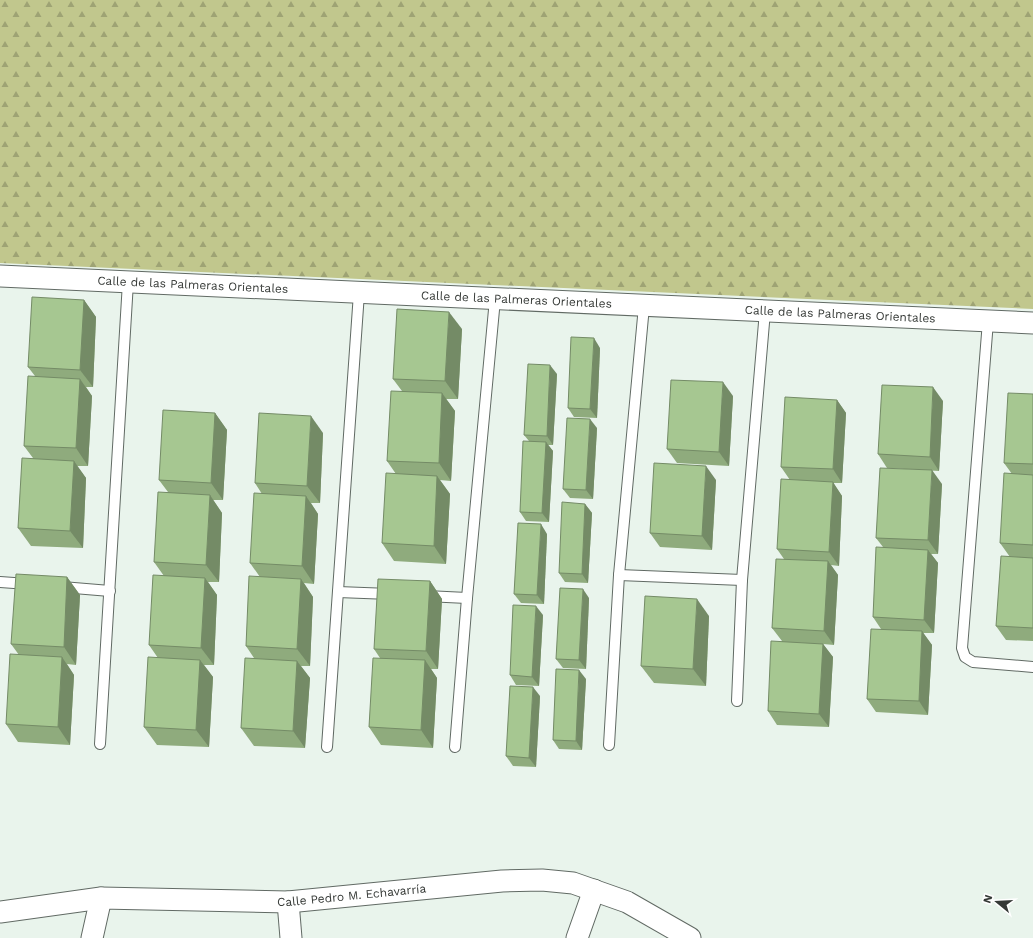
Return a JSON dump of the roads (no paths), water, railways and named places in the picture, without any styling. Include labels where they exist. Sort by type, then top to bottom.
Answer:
[{"type":"street","name":"Calle de las Palmeras Orientales","points":[[0,276],[1033,323]]},
{"type":"street","name":"Calle Pedro M. Echavarría","points":[[0,912],[101,898],[288,902],[502,882],[542,880],[573,883],[627,902],[690,938]]},
{"type":"street","points":[[578,938],[594,890]]},
{"type":"street","points":[[92,938],[101,898]]},
{"type":"street","points":[[288,902],[291,938]]},
{"type":"lane","points":[[100,744],[128,282]]},
{"type":"lane","points":[[327,747],[359,293]]},
{"type":"lane","points":[[455,747],[467,598],[495,299]]},
{"type":"lane","points":[[609,745],[619,575],[644,306]]},
{"type":"lane","points":[[737,701],[742,580],[765,311]]},
{"type":"lane","points":[[988,321],[962,648],[965,657],[973,662],[1033,667]]},
{"type":"lane","points":[[619,575],[742,580]]},
{"type":"lane","points":[[0,582],[39,585]]},
{"type":"lane","points":[[55,586],[110,591]]},
{"type":"lane","points":[[338,592],[399,595]]},
{"type":"lane","points":[[414,596],[467,598]]}]
